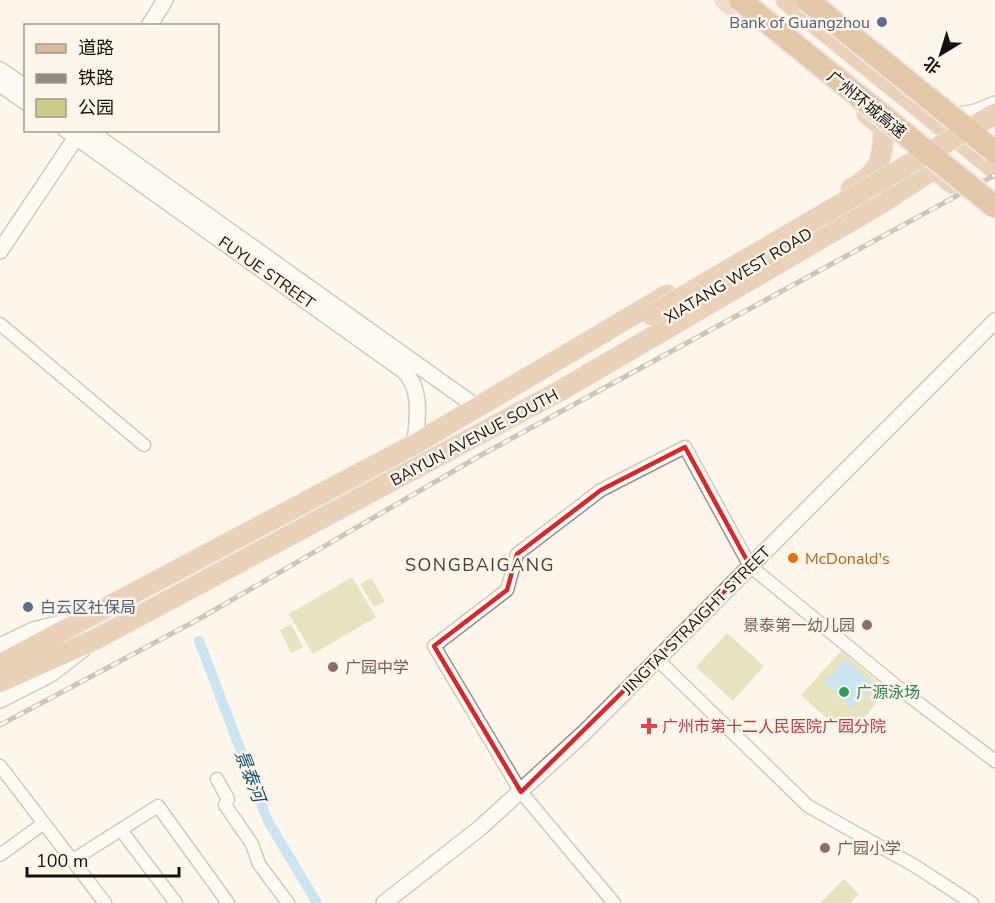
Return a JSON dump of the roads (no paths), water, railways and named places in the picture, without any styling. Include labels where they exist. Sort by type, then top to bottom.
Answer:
[{"type":"highway","name":"广州环城高速","points":[[740,0],[995,207]]},
{"type":"highway","points":[[755,0],[798,35],[824,79],[884,128]]},
{"type":"highway","points":[[791,0],[855,58],[995,169]]},
{"type":"highway","points":[[791,0],[995,152]]},
{"type":"highway","name":"XIATANG WEST ROAD","points":[[484,431],[539,391],[654,319],[995,114]]},
{"type":"highway","name":"XIATANG WEST ROAD","points":[[478,408],[654,319],[995,124]]},
{"type":"highway","name":"BAIYUN AVENUE SOUTH","points":[[0,664],[415,444],[559,357],[863,182],[873,174],[881,160],[884,128]]},
{"type":"highway","points":[[934,169],[995,217]]},
{"type":"highway","name":"BAIYUN AVENUE SOUTH","points":[[0,682],[96,639],[574,383],[880,204],[934,169]]},
{"type":"highway","points":[[863,182],[878,189],[880,204]]},
{"type":"main road","points":[[725,0],[824,79]]},
{"type":"main road","points":[[820,0],[995,143]]},
{"type":"main road","points":[[798,35],[995,195]]},
{"type":"main road","points":[[855,58],[900,64]]},
{"type":"main road","points":[[884,128],[934,169]]},
{"type":"street","points":[[150,24],[165,0]]},
{"type":"street","points":[[2,79],[24,87]]},
{"type":"street","points":[[2,79],[24,100]]},
{"type":"street","points":[[959,115],[976,112],[995,104]]},
{"type":"street","points":[[0,251],[78,132]]},
{"type":"street","name":"FUYUE STREET","points":[[78,132],[478,408]]},
{"type":"street","name":"FUYUE STREET","points":[[78,132],[404,371],[415,387],[417,416],[415,444]]},
{"type":"street","name":"JINGTAI STRAIGHT STREET","points":[[384,903],[450,853],[521,792],[658,660],[995,321]]},
{"type":"street","points":[[0,324],[144,445]]},
{"type":"street","points":[[614,903],[521,792],[434,646],[507,590],[518,554],[601,490],[685,447],[750,566],[900,689],[995,761]]},
{"type":"street","points":[[0,646],[33,630],[83,618]]},
{"type":"street","points":[[0,700],[51,674],[96,639]]},
{"type":"street","points":[[658,660],[808,806],[915,866],[972,903]]},
{"type":"street","points":[[0,766],[105,903]]},
{"type":"street","points":[[217,779],[228,799],[225,805],[252,844],[259,864],[288,903]]},
{"type":"street","points":[[73,860],[158,806],[228,903]]},
{"type":"street","points":[[0,855],[44,823]]},
{"type":"street","points":[[121,830],[176,903]]},
{"type":"water","points":[[846,659],[874,686],[852,708],[825,682]]},
{"type":"waterway","name":"景泰河","points":[[199,641],[268,821],[317,903]]},
{"type":"railway","points":[[0,725],[199,619],[483,454],[995,175]]},
{"type":"place","name":"Bank of Guangzhou","points":[[882,22]]},
{"type":"place","name":"McDonald's","points":[[793,558]]},
{"type":"place","name":"白云区社保局","points":[[28,607]]},
{"type":"place","name":"景泰第一幼儿园","points":[[867,625]]},
{"type":"place","name":"广园中学","points":[[333,667]]},
{"type":"place","name":"广源泳场","points":[[844,692]]},
{"type":"place","name":"广州市第十二人民医院广园分院","points":[[649,726]]},
{"type":"place","name":"广园小学","points":[[825,848]]},
{"type":"district","name":"SONGBAIGANG","points":[[480,565]]}]
